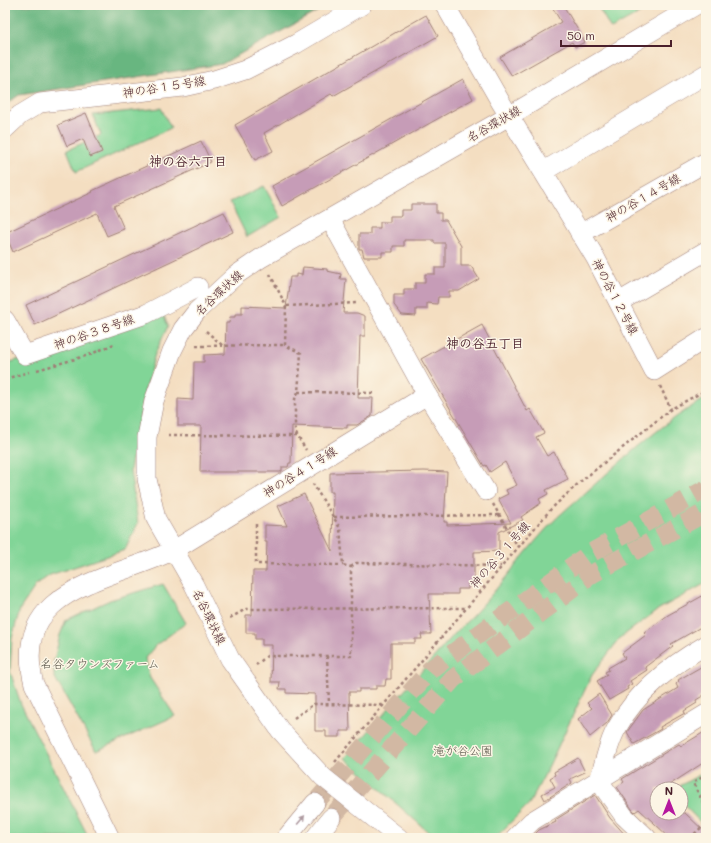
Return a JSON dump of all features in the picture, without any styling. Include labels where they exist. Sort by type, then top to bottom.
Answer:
[{"type":"street","name":"神の谷１５号線","points":[[5,129],[20,116],[40,103],[183,86],[214,80],[245,70],[296,44],[362,5]]},
{"type":"street","name":"神の谷１２号線","points":[[445,5],[509,116],[544,171],[619,302],[654,370]]},
{"type":"street","name":"名谷環状線","points":[[399,838],[323,777],[280,730],[230,659],[194,585],[156,519],[148,479],[147,437],[154,400],[172,351],[183,329],[197,311],[236,275],[261,258],[509,116],[696,5]]},
{"type":"street","points":[[544,171],[706,74]]},
{"type":"street","name":"神の谷１４号線","points":[[580,234],[706,162]]},
{"type":"street","points":[[330,218],[427,395],[486,491]]},
{"type":"street","points":[[619,302],[706,251]]},
{"type":"street","name":"神の谷３８号線","points":[[5,320],[25,355],[146,314],[198,287]]},
{"type":"street","points":[[654,370],[706,338]]},
{"type":"street","name":"神の谷４１号線","points":[[110,838],[34,684],[31,672],[30,648],[40,620],[50,606],[71,591],[156,559],[174,550],[427,395]]},
{"type":"street","points":[[599,781],[618,726],[639,697],[674,667],[706,645]]},
{"type":"street","points":[[515,838],[532,821],[706,714]]},
{"type":"street","points":[[599,781],[624,816],[647,838]]},
{"type":"street","points":[[286,838],[316,803]]},
{"type":"street","points":[[315,838],[331,818]]},
{"type":"path","points":[[270,274],[286,306],[285,345]]},
{"type":"path","points":[[286,306],[364,303]]},
{"type":"path","points":[[206,331],[222,346]]},
{"type":"path","points":[[196,346],[285,345],[301,353],[298,392],[295,399],[295,432],[307,452]]},
{"type":"path","points":[[654,370],[671,409]]},
{"type":"path","name":"神の谷３１号線","points":[[335,762],[551,509],[580,482],[671,409],[706,390]]},
{"type":"path","points":[[298,392],[376,393]]},
{"type":"path","points":[[168,435],[297,436]]},
{"type":"path","points":[[312,482],[340,528],[343,565]]},
{"type":"path","points":[[486,491],[518,547]]},
{"type":"path","points":[[334,517],[500,515]]},
{"type":"path","points":[[256,524],[256,564],[343,565],[351,567],[356,564],[502,566]]},
{"type":"path","points":[[256,665],[267,656],[351,656],[351,567]]},
{"type":"path","points":[[230,618],[246,609],[351,610],[466,608]]},
{"type":"path","points":[[327,656],[329,704]]},
{"type":"path","points":[[294,718],[314,704],[383,705]]},
{"type":"path","points":[[690,838],[705,824],[705,806],[693,783],[706,775]]},
{"type":"green space","points":[[5,5],[329,5],[222,64],[19,95],[5,105]]},
{"type":"green space","points":[[597,5],[655,5],[611,29]]},
{"type":"green space","points":[[161,108],[171,128],[76,172],[67,150],[101,135],[93,115]]},
{"type":"green space","points":[[264,186],[281,217],[247,237],[230,202]]},
{"type":"green space","points":[[162,311],[168,326],[155,354],[145,390],[130,470],[138,523],[125,550],[50,575],[36,585],[20,609],[12,638],[10,671],[21,704],[89,838],[5,838],[5,364]]},
{"type":"green space","name":"滝が谷公園","points":[[706,398],[706,583],[659,609],[620,638],[592,675],[546,772],[529,804],[495,838],[435,838],[345,758],[457,631],[481,607],[552,522],[648,438],[676,417]]},
{"type":"green space","name":"名谷タウンズファーム","points":[[163,584],[186,623],[156,645],[145,658],[150,678],[175,716],[96,751],[54,676],[54,660],[60,635],[66,620],[110,600]]},
{"type":"green space","points":[[699,775],[706,785],[706,828],[689,810],[688,781]]},
{"type":"building","points":[[551,5],[563,5],[585,42],[575,47],[572,42],[512,76],[500,57],[561,22]]},
{"type":"building","points":[[426,15],[438,36],[333,96],[331,94],[264,133],[273,151],[255,160],[235,125]]},
{"type":"building","points":[[463,79],[473,99],[282,206],[272,186]]},
{"type":"building","points":[[86,113],[102,152],[90,157],[83,139],[67,146],[58,125]]},
{"type":"building","points":[[201,141],[211,162],[114,206],[124,229],[107,236],[97,213],[13,252],[5,233]]},
{"type":"building","points":[[411,204],[436,204],[436,213],[441,213],[441,220],[446,220],[461,246],[461,266],[471,266],[479,279],[459,291],[449,291],[449,297],[438,297],[437,304],[427,303],[427,309],[416,309],[416,316],[402,315],[394,305],[394,295],[404,295],[404,289],[415,289],[415,283],[425,283],[425,274],[435,274],[435,268],[445,268],[445,243],[434,243],[434,240],[404,240],[404,246],[393,246],[393,252],[382,252],[382,257],[364,257],[362,249],[359,249],[359,234],[370,234],[370,228],[380,228],[380,222],[390,222],[390,216],[401,216],[401,210],[411,210]]},
{"type":"building","points":[[224,212],[233,232],[35,325],[26,305]]},
{"type":"building","points":[[303,267],[327,269],[327,271],[341,274],[340,279],[346,279],[343,313],[357,313],[365,316],[365,336],[360,336],[358,398],[373,398],[372,416],[357,425],[347,425],[347,428],[292,426],[291,463],[289,463],[288,467],[282,467],[282,471],[280,472],[200,472],[201,426],[178,426],[178,399],[193,400],[194,362],[204,362],[204,355],[225,354],[226,323],[229,323],[230,317],[235,317],[235,314],[242,314],[242,306],[286,308],[290,277],[296,277],[296,274],[302,275]]},
{"type":"building","points":[[482,325],[527,411],[530,409],[544,433],[536,437],[547,456],[554,452],[568,479],[546,490],[548,494],[539,499],[541,503],[521,517],[523,520],[499,532],[499,551],[474,552],[474,582],[468,582],[468,589],[458,589],[458,594],[429,594],[431,634],[421,634],[422,639],[415,639],[415,643],[391,643],[391,679],[386,679],[385,686],[376,686],[376,689],[359,689],[359,692],[349,692],[350,731],[340,731],[340,737],[326,737],[326,731],[315,731],[315,694],[286,693],[286,689],[279,689],[280,682],[271,682],[272,645],[262,645],[262,639],[255,639],[255,633],[246,633],[246,615],[252,615],[253,571],[266,571],[267,542],[265,542],[265,525],[287,526],[278,506],[304,494],[332,551],[333,492],[330,492],[330,473],[424,471],[447,472],[444,522],[447,522],[447,525],[511,523],[498,499],[508,494],[506,490],[517,485],[505,462],[490,472],[486,465],[484,466],[421,359]]},
{"type":"building","points":[[706,594],[706,624],[671,644],[673,646],[645,667],[647,670],[630,681],[632,684],[627,687],[628,689],[609,700],[597,681],[607,675],[605,672],[609,670],[608,668],[625,658],[622,653],[646,635],[644,633],[668,615]]},
{"type":"building","points":[[706,664],[706,694],[696,700],[697,703],[684,711],[685,713],[660,727],[661,729],[634,744],[627,732],[643,710],[678,688],[676,684],[679,681],[678,680]]},
{"type":"building","points":[[599,694],[612,715],[607,723],[590,737],[578,719],[592,708],[587,703]]},
{"type":"building","points":[[706,731],[706,761],[675,781],[649,781],[649,818],[639,809],[635,812],[617,787],[624,782],[622,779],[679,744],[681,746]]},
{"type":"building","points":[[578,758],[585,772],[570,779],[572,783],[545,800],[542,794],[555,787],[550,778],[555,775],[554,772]]},
{"type":"building","points":[[595,795],[610,818],[628,838],[531,838],[539,830],[556,822],[555,820]]},
{"type":"building","points":[[689,817],[706,833],[706,838],[670,838],[652,821],[689,821]]},
{"type":"tunnel","points":[[315,803],[430,670],[589,554],[706,489]]},
{"type":"tunnel","points":[[331,818],[453,679],[592,574],[706,512]]},
{"type":"district","name":"神の谷六丁目","points":[[188,161]]},
{"type":"district","name":"神の谷五丁目","points":[[485,343]]}]
